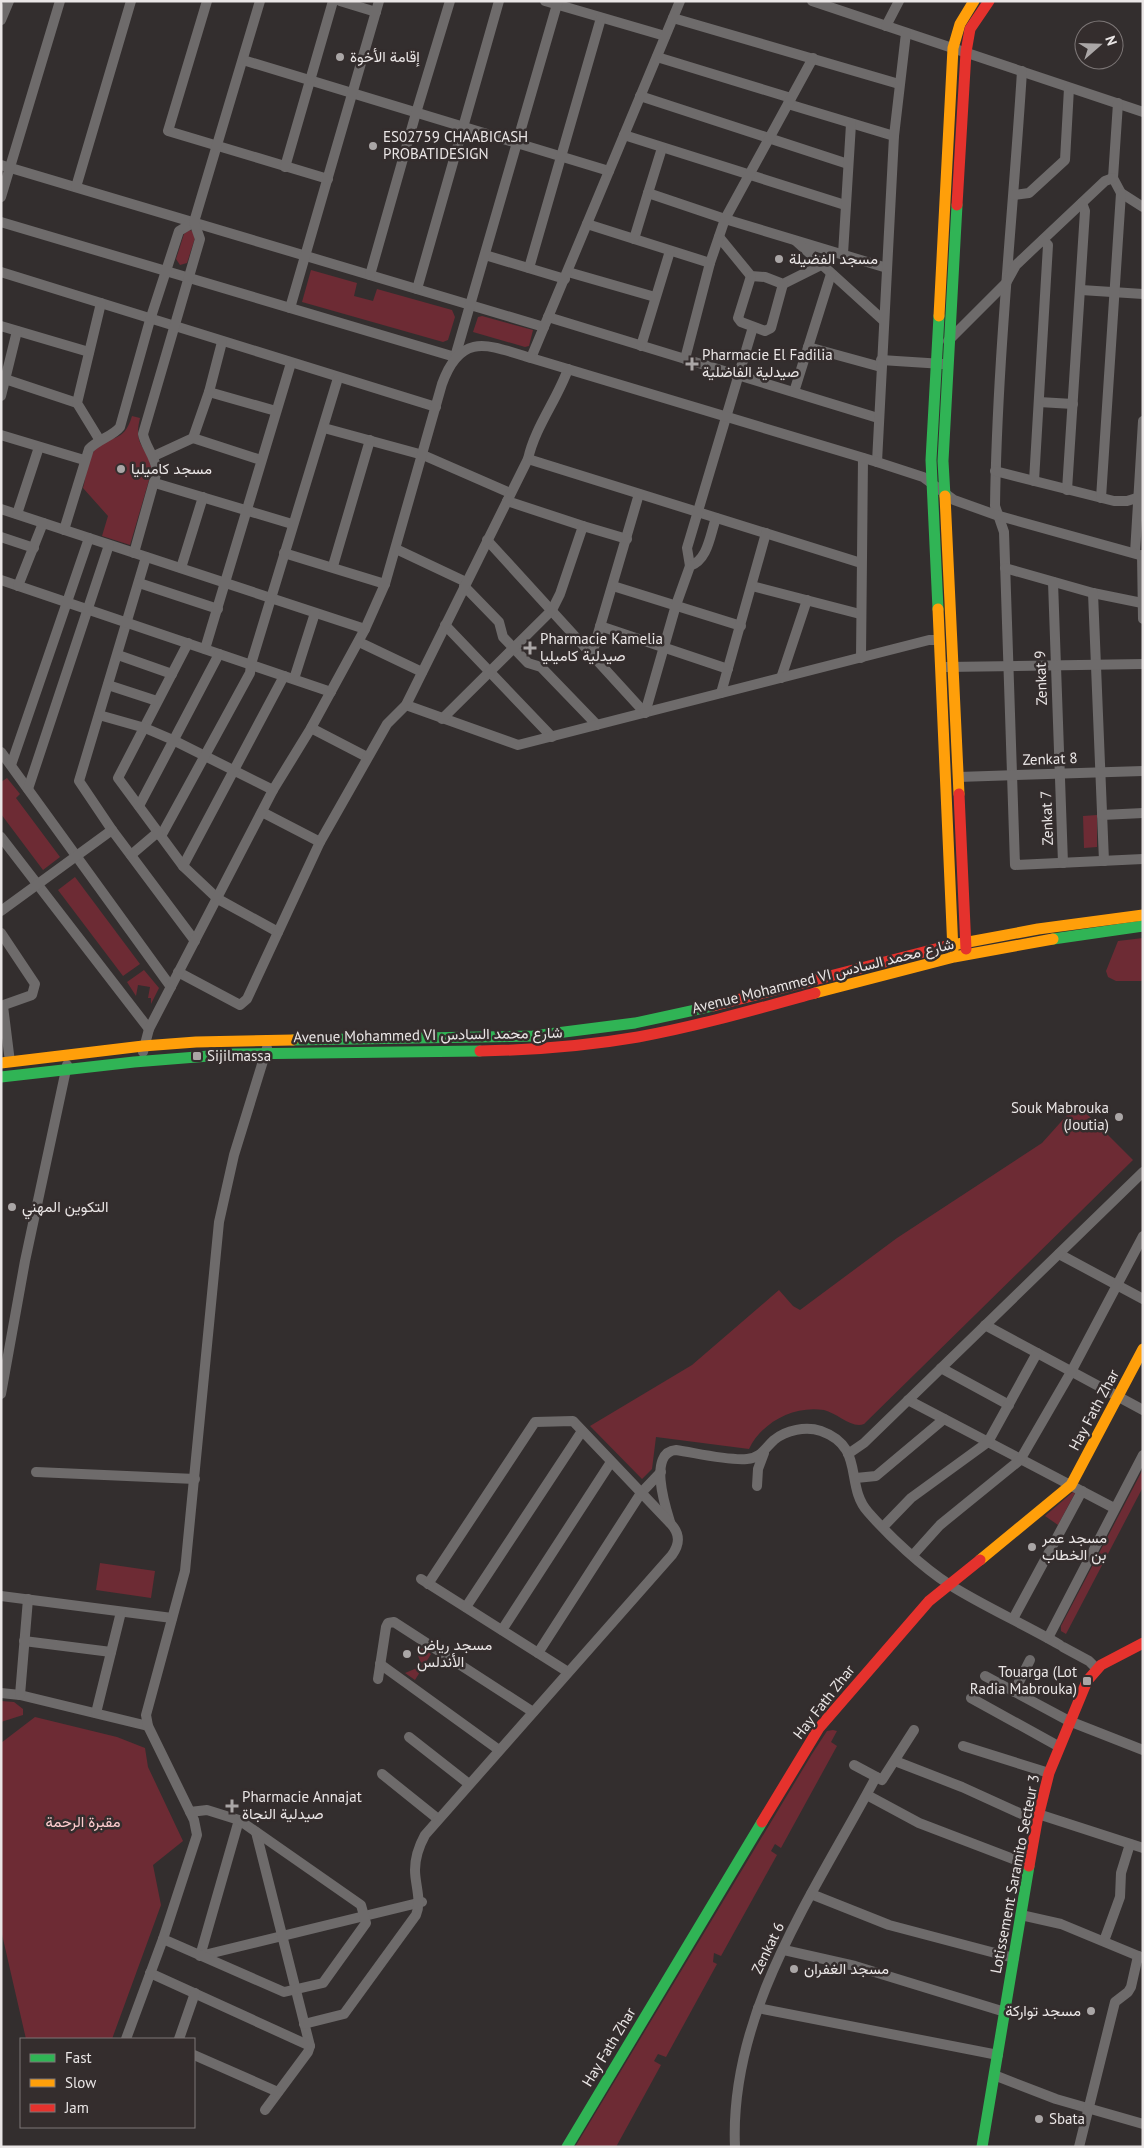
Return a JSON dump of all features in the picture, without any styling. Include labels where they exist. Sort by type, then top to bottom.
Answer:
[{"type":"street","points":[[1,20],[9,1]]},
{"type":"street","points":[[1,197],[12,168],[60,1]]},
{"type":"street","points":[[76,187],[131,1]]},
{"type":"street","points":[[207,1],[168,131],[328,179]]},
{"type":"street","points":[[134,553],[157,471],[154,456],[144,440],[144,434],[200,239],[194,222],[260,1]]},
{"type":"street","points":[[285,167],[334,1]]},
{"type":"street","points":[[290,308],[378,6],[340,1]]},
{"type":"street","points":[[370,275],[416,112],[450,1]]},
{"type":"street","points":[[417,289],[499,1]]},
{"type":"street","points":[[545,1],[558,3],[601,18],[665,36]]},
{"type":"street","points":[[531,358],[680,1]]},
{"type":"street","points":[[812,1],[842,6],[886,26],[1143,112]]},
{"type":"street","points":[[886,26],[899,1]]},
{"type":"street","points":[[954,957],[951,944],[931,460],[953,48],[960,24],[974,1]]},
{"type":"street","points":[[967,955],[943,461],[966,52],[970,30],[989,1]]},
{"type":"street","points":[[144,1060],[143,1046],[149,1029],[273,790],[311,728],[359,642],[385,584],[436,407],[448,369],[455,357],[558,3]]},
{"type":"street","points":[[529,268],[601,18]]},
{"type":"street","points":[[673,18],[899,84]]},
{"type":"street","points":[[877,462],[894,136],[906,33]]},
{"type":"street","points":[[657,57],[789,101],[851,124],[894,136]]},
{"type":"street","points":[[685,359],[710,262],[725,219],[751,176],[813,58]]},
{"type":"street","points":[[243,60],[609,171]]},
{"type":"street","points":[[1022,71],[1006,283],[995,471],[996,515],[1004,532],[1015,865],[1143,859]]},
{"type":"street","points":[[1014,195],[1029,194],[1065,160],[1069,88]]},
{"type":"street","points":[[640,96],[848,164]]},
{"type":"street","points":[[1101,498],[1121,194],[1113,178],[1118,104]]},
{"type":"street","points":[[843,254],[851,124]]},
{"type":"street","points":[[624,136],[845,205]]},
{"type":"street","points":[[634,239],[662,148]]},
{"type":"street","points":[[1,165],[470,305],[641,346],[878,418]]},
{"type":"street","points":[[950,341],[1006,283],[1016,265],[1105,181],[1113,178]]},
{"type":"street","points":[[648,193],[725,219],[793,238],[887,268]]},
{"type":"street","points":[[1121,194],[1143,207]]},
{"type":"street","points":[[1067,490],[1081,290],[1085,211],[1082,203]]},
{"type":"street","points":[[1,222],[190,276],[455,357],[469,349],[482,345],[531,358],[877,462],[923,477],[954,500],[996,515],[1140,555]]},
{"type":"street","points":[[64,530],[84,460],[89,449],[99,439],[117,431],[120,427],[150,320],[179,231],[194,222]]},
{"type":"street","points":[[587,224],[710,262]]},
{"type":"street","points":[[719,238],[751,276],[765,276],[783,284]]},
{"type":"street","points":[[793,238],[830,274],[884,321]]},
{"type":"street","points":[[1034,481],[1048,246],[1043,240]]},
{"type":"street","points":[[641,346],[670,251]]},
{"type":"street","points":[[485,255],[529,268],[655,297]]},
{"type":"street","points":[[751,276],[738,318],[741,322],[766,331],[770,329],[783,284],[821,265]]},
{"type":"street","points":[[1,272],[150,320],[436,407]]},
{"type":"street","points":[[794,392],[830,274]]},
{"type":"street","points":[[1081,290],[1143,294]]},
{"type":"street","points":[[77,403],[101,303]]},
{"type":"street","points":[[1,326],[89,352]]},
{"type":"street","points":[[645,713],[676,605],[690,566],[687,548],[740,376],[753,327]]},
{"type":"street","points":[[1,396],[17,331]]},
{"type":"street","points":[[937,340],[950,341]]},
{"type":"street","points":[[193,438],[209,392],[222,342]]},
{"type":"street","points":[[808,347],[881,364],[948,365]]},
{"type":"street","points":[[205,649],[291,363]]},
{"type":"street","points":[[178,972],[227,1000],[243,1004],[248,999],[320,842],[387,724],[406,705],[444,625],[528,459],[531,444],[560,391],[568,369]]},
{"type":"street","points":[[131,855],[159,834],[250,673],[250,664],[338,378]]},
{"type":"street","points":[[5,379],[77,403],[99,439]]},
{"type":"street","points":[[209,392],[276,411]]},
{"type":"street","points":[[1039,402],[1073,404]]},
{"type":"street","points":[[1143,421],[1140,497],[1143,619]]},
{"type":"street","points":[[324,428],[423,456],[509,497],[583,526],[626,539]]},
{"type":"street","points":[[1,435],[84,460]]},
{"type":"street","points":[[154,456],[193,438],[261,460]]},
{"type":"street","points":[[333,566],[370,440]]},
{"type":"street","points":[[17,514],[39,447]]},
{"type":"street","points":[[861,658],[863,458]]},
{"type":"street","points":[[528,459],[861,563]]},
{"type":"street","points":[[995,471],[1114,501],[1140,497]]},
{"type":"street","points":[[155,483],[292,524]]},
{"type":"street","points":[[592,654],[639,494]]},
{"type":"street","points":[[181,568],[202,497]]},
{"type":"street","points":[[1,509],[365,630]]},
{"type":"street","points":[[690,566],[697,564],[703,558],[716,518]]},
{"type":"street","points":[[18,586],[43,522]]},
{"type":"street","points":[[442,719],[552,610],[560,594],[583,526]]},
{"type":"street","points":[[720,693],[741,626],[766,533]]},
{"type":"street","points":[[1,537],[34,548]]},
{"type":"street","points":[[10,765],[89,538]]},
{"type":"street","points":[[487,540],[645,713]]},
{"type":"street","points":[[28,789],[109,545]]},
{"type":"street","points":[[396,549],[465,584],[499,622],[503,637],[528,663],[541,667],[597,725]]},
{"type":"street","points":[[284,553],[333,566],[385,584]]},
{"type":"street","points":[[146,557],[79,781],[112,830],[195,940]]},
{"type":"street","points":[[1005,568],[1094,593],[1142,603]]},
{"type":"street","points":[[1,580],[331,692]]},
{"type":"street","name":"Zenkat 9","points":[[1053,582],[1060,772]]},
{"type":"street","points":[[139,583],[218,609]]},
{"type":"street","points":[[613,586],[741,626]]},
{"type":"street","points":[[752,586],[860,614]]},
{"type":"street","points":[[1094,593],[1104,861]]},
{"type":"street","points":[[781,678],[807,600]]},
{"type":"street","points":[[294,679],[315,613]]},
{"type":"street","points":[[444,625],[552,736]]},
{"type":"street","points":[[600,626],[728,670]]},
{"type":"street","points":[[406,705],[518,745],[929,640],[939,640]]},
{"type":"street","points":[[359,642],[422,672]]},
{"type":"street","points":[[188,643],[118,778],[183,866],[218,899],[278,932]]},
{"type":"street","points":[[139,806],[219,654]]},
{"type":"street","points":[[118,655],[172,674]]},
{"type":"street","points":[[941,667],[1143,664]]},
{"type":"street","points":[[183,866],[284,676]]},
{"type":"street","points":[[108,685],[157,701]]},
{"type":"street","points":[[99,715],[145,728],[173,740],[273,790]]},
{"type":"street","points":[[311,728],[367,757]]},
{"type":"street","points":[[1,752],[171,986]]},
{"type":"street","name":"Zenkat 8","points":[[958,777],[1060,772],[1143,771]]},
{"type":"street","name":"Zenkat 7","points":[[1060,772],[1063,863]]},
{"type":"street","points":[[262,812],[320,842]]},
{"type":"street","points":[[1102,815],[1143,813]]},
{"type":"street","points":[[1,911],[112,830]]},
{"type":"street","points":[[1,837],[149,1029]]},
{"type":"street","name":"Avenue Mohammed VI شارع محمد السادس","points":[[6,1062],[143,1046],[268,1039],[533,1036],[627,1024],[716,1005],[965,941],[1143,914]]},
{"type":"street","name":"Avenue Mohammed VI شارع محمد السادس","points":[[1,1077],[144,1060],[267,1053],[533,1050],[627,1039],[720,1019],[954,957],[1143,926]]},
{"type":"street","points":[[1,933],[35,984],[32,995],[2,1006],[6,1062]]},
{"type":"street","points":[[780,988],[783,1002]]},
{"type":"street","points":[[716,1005],[720,1019]]},
{"type":"street","points":[[533,1036],[533,1050]]},
{"type":"street","points":[[126,2038],[163,1939],[196,1835],[190,1812],[148,1726],[147,1705],[185,1571],[219,1222],[234,1155],[267,1053],[268,1039]]},
{"type":"street","points":[[1,1394],[12,1326],[65,1070],[70,1055]]},
{"type":"street","points":[[848,1454],[864,1443],[1143,1172]]},
{"type":"street","points":[[913,1555],[940,1525],[1020,1460],[1071,1372],[1143,1236]]},
{"type":"street","points":[[1059,1254],[1143,1299]]},
{"type":"street","points":[[1,1324],[12,1326]]},
{"type":"street","points":[[985,1325],[1143,1410]]},
{"type":"street","name":"Hay Fath Zhar","points":[[567,2147],[819,1728],[929,1601],[1076,1488],[1118,1397],[1143,1349]]},
{"type":"street","points":[[883,1527],[911,1498],[988,1442],[1037,1353]]},
{"type":"street","points":[[940,1368],[1009,1405]]},
{"type":"street","points":[[908,1400],[1114,1508]]},
{"type":"street","points":[[856,1478],[876,1476],[944,1419]]},
{"type":"street","points":[[304,2024],[344,2014],[416,1915],[420,1902],[415,1868],[416,1855],[425,1835],[676,1550],[678,1536],[671,1524],[573,1421],[535,1422],[425,1581],[568,1672]]},
{"type":"street","points":[[757,1486],[758,1469],[764,1453],[775,1440],[790,1432],[805,1429],[820,1431],[834,1438],[853,1462],[859,1499],[867,1511],[913,1555],[949,1584],[1089,1661],[1096,1668],[1143,1643]]},
{"type":"street","points":[[466,1608],[582,1431]]},
{"type":"street","points":[[671,1524],[663,1494],[661,1472],[662,1459],[672,1451],[747,1459],[764,1453]]},
{"type":"street","points":[[1048,1638],[1143,1455]]},
{"type":"street","points":[[502,1630],[611,1462]]},
{"type":"street","points":[[36,1472],[195,1479]]},
{"type":"street","points":[[538,1653],[641,1492],[661,1472]]},
{"type":"street","points":[[1013,1619],[1076,1488]]},
{"type":"street","points":[[1,1596],[172,1618]]},
{"type":"street","points":[[20,1695],[28,1599]]},
{"type":"street","points":[[96,1713],[110,1652],[122,1612]]},
{"type":"street","points":[[378,1679],[386,1627],[388,1623],[394,1622],[533,1712]]},
{"type":"street","points":[[24,1641],[110,1652]]},
{"type":"street","points":[[1014,1692],[1030,1660]]},
{"type":"street","points":[[380,1664],[499,1750]]},
{"type":"street","name":"Lotissement Saramito Secteur 3","points":[[982,2147],[1029,1864],[1048,1773],[1087,1681],[1096,1668]]},
{"type":"street","points":[[985,1676],[1070,1721],[1143,1750]]},
{"type":"street","points":[[1,1693],[20,1695],[148,1726]]},
{"type":"street","points":[[971,1698],[1058,1746]]},
{"type":"street","points":[[854,1765],[882,1780],[914,1730]]},
{"type":"street","points":[[408,1737],[469,1784]]},
{"type":"street","points":[[963,1746],[1048,1773]]},
{"type":"street","points":[[895,1761],[1038,1817],[1143,1848]]},
{"type":"street","points":[[382,1774],[438,1819]]},
{"type":"street","name":"Zenkat 6","points":[[735,2147],[735,2110],[738,2075],[758,2008],[811,1894],[876,1777]]},
{"type":"street","points":[[867,1795],[919,1823],[1029,1864]]},
{"type":"street","points":[[163,1939],[284,1992],[323,1983],[366,1923],[361,1905],[239,1820],[207,1810],[190,1812]]},
{"type":"street","points":[[200,1956],[239,1820]]},
{"type":"street","points":[[256,1832],[310,2046],[308,2052],[264,2110]]},
{"type":"street","points":[[1104,1941],[1120,1897],[1121,1873],[1130,1844]]},
{"type":"street","points":[[811,1894],[889,1925],[1014,1958]]},
{"type":"street","points":[[200,1956],[420,1902]]},
{"type":"street","points":[[1022,1915],[1061,1924],[1140,1957],[1131,1987],[1128,1992],[1115,2002],[1080,2147]]},
{"type":"street","points":[[784,1950],[855,1966],[1005,2012]]},
{"type":"street","points":[[150,1973],[310,2046]]},
{"type":"street","points":[[179,2038],[195,1993]]},
{"type":"street","points":[[758,2008],[998,2055]]},
{"type":"street","points":[[195,2054],[278,2092]]},
{"type":"street","points":[[994,2075],[1088,2109],[1143,2124]]},
{"type":"green space","points":[[189,230],[193,231],[195,238],[187,263],[180,265],[176,259],[184,234]]},
{"type":"green space","points":[[311,270],[357,283],[354,296],[373,301],[377,289],[452,310],[455,317],[448,340],[443,342],[302,302]]},
{"type":"green space","points":[[482,316],[533,330],[529,346],[525,347],[473,332],[478,317]]},
{"type":"green space","points":[[132,416],[140,418],[138,428],[139,441],[147,455],[152,470],[130,545],[102,536],[108,516],[83,488],[88,464],[94,451],[100,445],[125,431]]},
{"type":"green space","points":[[7,778],[20,794],[16,798],[60,857],[43,870],[1,814],[1,782]]},
{"type":"green space","points":[[1097,815],[1097,847],[1084,848],[1083,816]]},
{"type":"green space","points":[[75,877],[140,964],[123,976],[58,890]]},
{"type":"green space","points":[[1143,938],[1143,981],[1116,981],[1108,977],[1106,971],[1118,941]]},
{"type":"green space","points":[[144,970],[159,988],[151,1004],[151,998],[148,998],[150,987],[138,985],[136,996],[127,982]]},
{"type":"green space","points":[[1077,1104],[1133,1160],[864,1424],[849,1423],[824,1410],[813,1409],[791,1413],[771,1423],[755,1439],[749,1449],[656,1437],[652,1469],[642,1479],[590,1426],[692,1365],[779,1290],[793,1306],[800,1310],[897,1238],[1042,1143]]},
{"type":"green space","points":[[1143,1469],[1143,1487],[1066,1634],[1061,1631],[1061,1626]]},
{"type":"green space","points":[[1073,1492],[1075,1493],[1058,1525],[1045,1516]]},
{"type":"green space","points":[[100,1563],[155,1571],[151,1598],[96,1590]]},
{"type":"green space","points":[[422,1648],[431,1654],[415,1680],[405,1673],[422,1666],[417,1653]]},
{"type":"green space","points":[[1,1701],[14,1702],[23,1709],[23,1715],[1,1722]]},
{"type":"green space","name":"مقبرة الرحمة","points":[[35,1717],[117,1737],[145,1748],[148,1767],[183,1841],[153,1865],[161,1905],[112,2038],[26,2038],[1,1930],[1,1743]]},
{"type":"green space","points":[[827,1731],[837,1731],[831,1742],[837,1746],[781,1848],[775,1844],[771,1851],[777,1855],[721,1956],[714,1953],[713,1962],[717,1964],[666,2057],[658,2054],[654,2061],[661,2065],[616,2147],[575,2147],[812,1754]]},
{"type":"traffic: fast","points":[[945,496],[943,461],[957,205]]},
{"type":"traffic: fast","points":[[938,609],[931,460],[939,316]]},
{"type":"traffic: fast","points":[[1053,939],[1143,926]]},
{"type":"traffic: fast","points":[[293,1040],[533,1036],[635,1023],[713,1006]]},
{"type":"traffic: fast","points":[[1,1077],[134,1062],[234,1054],[480,1051]]},
{"type":"traffic: fast","points":[[567,2147],[762,1822]]},
{"type":"traffic: fast","points":[[982,2147],[1029,1866]]},
{"type":"traffic: slow","points":[[939,316],[953,48],[960,24],[974,1]]},
{"type":"traffic: slow","points":[[945,496],[959,794]]},
{"type":"traffic: slow","points":[[938,609],[953,951]]},
{"type":"traffic: slow","points":[[947,946],[1038,929],[1143,915]]},
{"type":"traffic: slow","points":[[815,993],[954,957],[1053,939]]},
{"type":"traffic: slow","points":[[1,1063],[143,1046],[196,1042],[293,1040]]},
{"type":"traffic: slow","points":[[980,1560],[1071,1485],[1143,1349]]},
{"type":"traffic: jam","points":[[957,205],[966,52],[970,29],[989,1]]},
{"type":"traffic: jam","points":[[959,794],[966,949]]},
{"type":"traffic: jam","points":[[713,1006],[947,946]]},
{"type":"traffic: jam","points":[[480,1051],[559,1047],[638,1037],[705,1022],[815,993]]},
{"type":"traffic: jam","points":[[762,1822],[819,1728],[929,1601],[980,1560]]},
{"type":"traffic: jam","points":[[1029,1866],[1037,1821],[1049,1773],[1087,1681],[1101,1665],[1143,1643]]},
{"type":"place","name":"إقامة الأخوة","points":[[340,57]]},
{"type":"place","name":"ES02759 CHAABICASH PROBATIDESIGN","points":[[373,146]]},
{"type":"place","name":"مسجد الفضيلة","points":[[779,259]]},
{"type":"place","name":"Pharmacie El Fadilia صيدلية الفاضلية","points":[[692,364]]},
{"type":"place","name":"مسجد كاميليا","points":[[121,469]]},
{"type":"place","name":"Pharmacie Kamelia صيدلية كاميليا","points":[[530,648]]},
{"type":"place","name":"Sijilmassa","points":[[197,1056]]},
{"type":"place","name":"Souk Mabrouka (Joutia)","points":[[1119,1117]]},
{"type":"place","name":"التكوين المهني","points":[[12,1207]]},
{"type":"place","name":"مسجد عمر بن الخطاب","points":[[1032,1547]]},
{"type":"place","name":"مسجد رياض الأندلس","points":[[407,1654]]},
{"type":"place","name":"Touarga (Lot Radia Mabrouka)","points":[[1087,1681]]},
{"type":"place","name":"Pharmacie Annajat صيدلية النجاة","points":[[232,1806]]},
{"type":"place","name":"مسجد الغفران","points":[[794,1969]]},
{"type":"place","name":"مسجد تواركة","points":[[1091,2011]]},
{"type":"place","name":"Sbata","points":[[1039,2119]]}]
